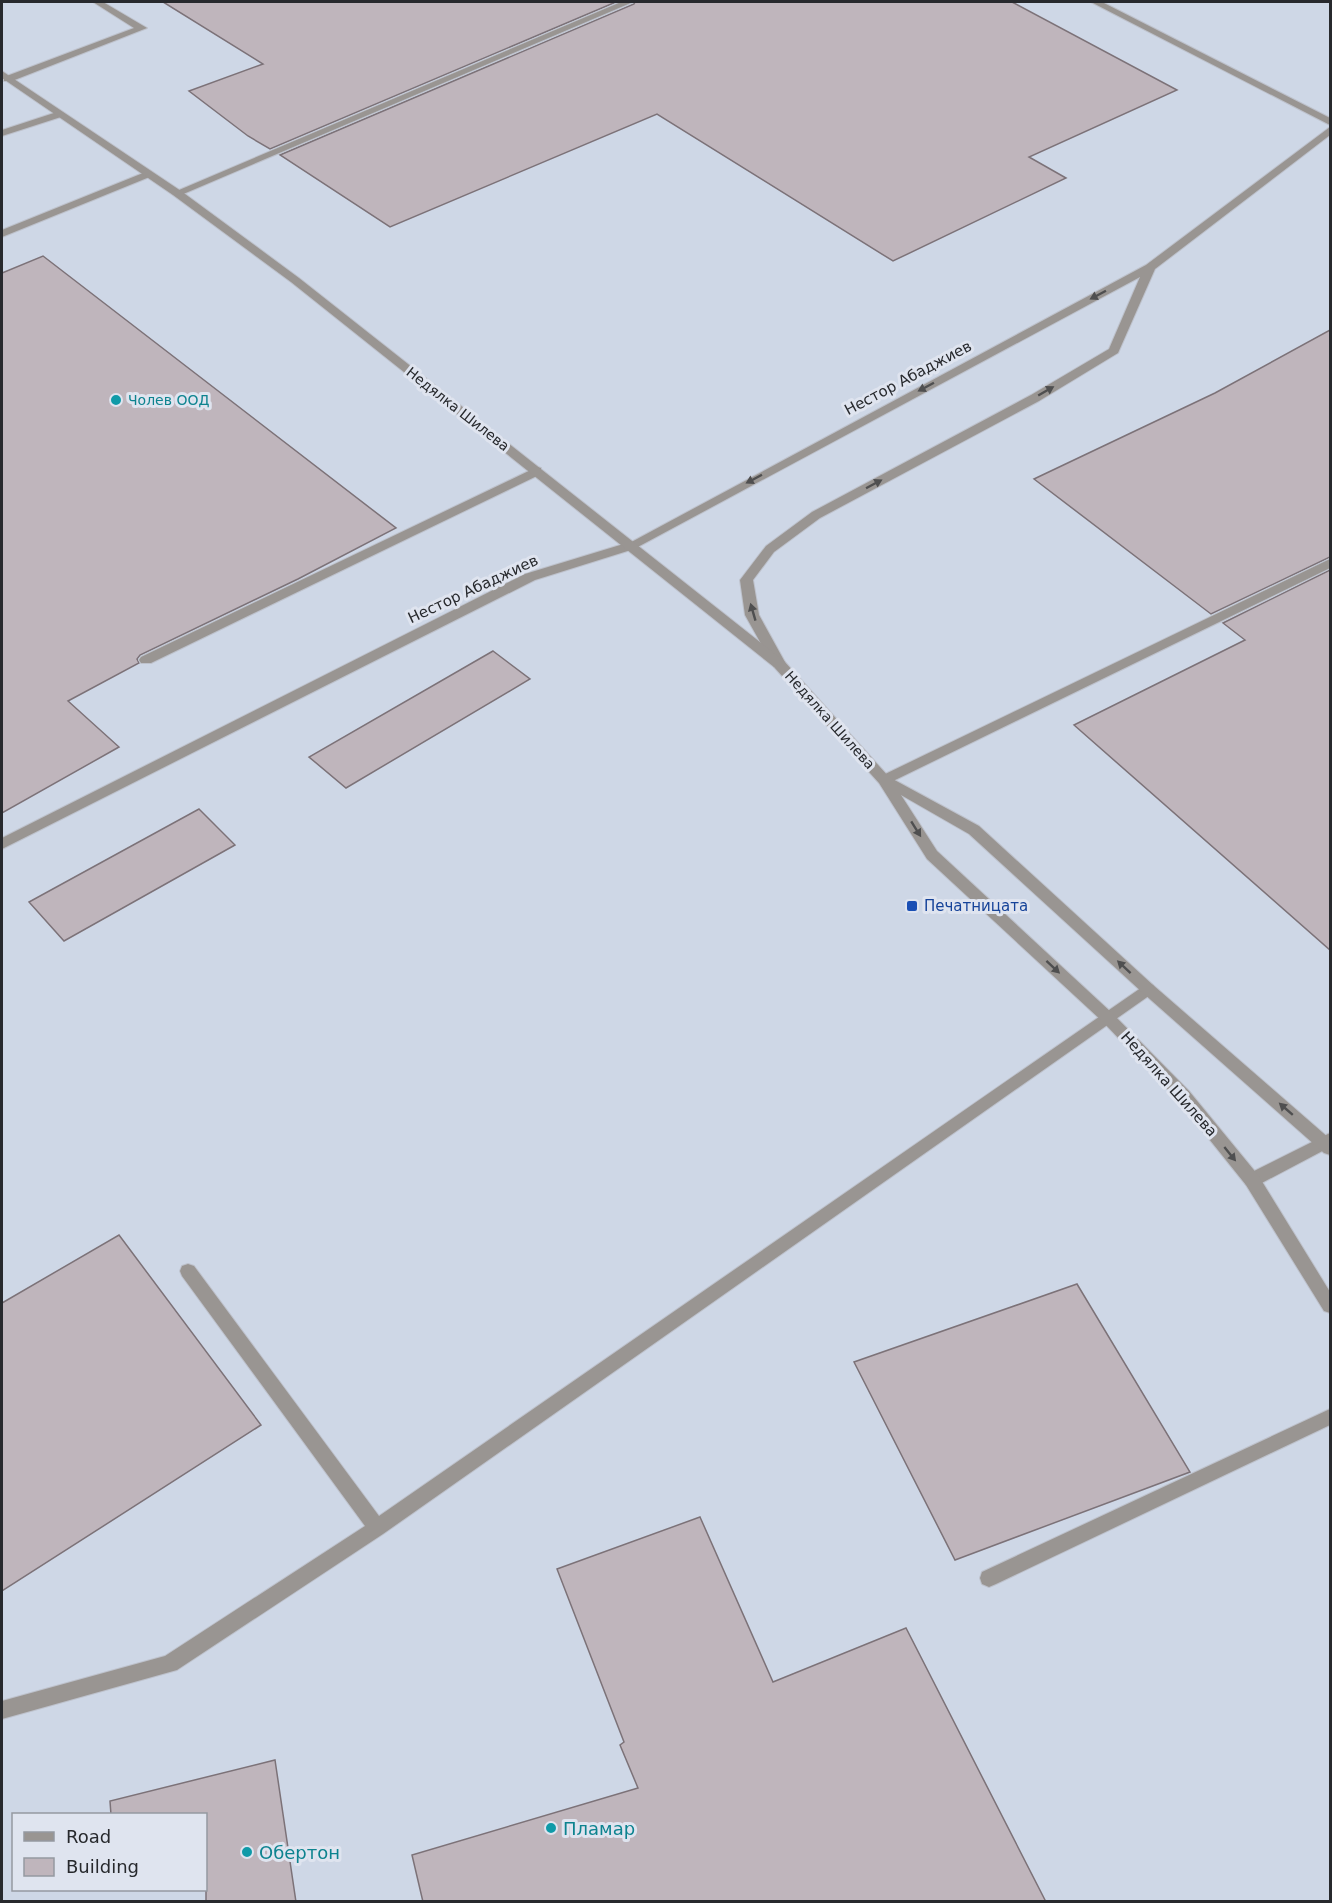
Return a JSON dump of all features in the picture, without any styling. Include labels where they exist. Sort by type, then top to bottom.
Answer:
[{"type":"street","points":[[5,76],[142,28],[97,2]]},
{"type":"street","points":[[177,193],[628,2]]},
{"type":"street","points":[[1096,2],[1330,122]]},
{"type":"street","name":"Недялка Шилева","points":[[5,76],[177,193],[295,280],[779,664],[885,780],[932,855],[1107,1017],[1183,1095],[1252,1180],[1330,1306]]},
{"type":"street","points":[[2,134],[60,114]]},
{"type":"street","name":"Нестор Абаджиев","points":[[2,844],[530,577],[630,546],[1150,267],[1330,130]]},
{"type":"street","points":[[2,234],[148,174]]},
{"type":"street","name":"Нестор Абаджиев","points":[[779,664],[752,615],[746,580],[770,549],[816,515],[1035,398],[1114,351],[1150,267]]},
{"type":"street","points":[[146,660],[537,471]]},
{"type":"street","points":[[885,780],[1330,563]]},
{"type":"street","name":"Недялка Шилева","points":[[885,780],[974,830],[1148,989],[1329,1143]]},
{"type":"street","points":[[2,1710],[170,1664],[377,1528],[1148,989]]},
{"type":"street","points":[[1252,1180],[1329,1143]]},
{"type":"street","points":[[188,1271],[377,1528]]},
{"type":"street","points":[[989,1578],[1330,1417]]},
{"type":"shaded area","points":[[2,2],[1330,2],[1330,1901],[2,1902]]},
{"type":"building","points":[[163,2],[616,2],[270,149],[248,136],[189,91],[263,64]]},
{"type":"building","points":[[635,2],[1012,2],[1177,90],[1029,157],[1066,178],[893,261],[657,114],[390,227],[280,155]]},
{"type":"building","name":"Чолев ООД","points":[[43,256],[396,528],[298,579],[140,655],[137,659],[139,663],[68,701],[119,747],[2,813],[2,273]]},
{"type":"building","points":[[1330,330],[1330,557],[1211,614],[1034,479],[1215,393]]},
{"type":"building","points":[[1330,570],[1330,950],[1074,725],[1245,640],[1223,623]]},
{"type":"building","points":[[493,651],[530,679],[346,788],[309,757]]},
{"type":"building","points":[[199,809],[235,845],[64,941],[29,902]]},
{"type":"building","points":[[119,1235],[261,1425],[2,1591],[2,1303]]},
{"type":"building","points":[[1077,1284],[1190,1472],[955,1560],[854,1362]]},
{"type":"building","points":[[700,1517],[773,1682],[906,1628],[1046,1902],[423,1902],[412,1855],[638,1788],[620,1745],[624,1742],[557,1569]]},
{"type":"building","name":"Обертон","points":[[275,1760],[296,1902],[206,1902],[207,1813],[111,1813],[110,1801]]},
{"type":"place","name":"Чолев ООД","points":[[116,400]]},
{"type":"place","name":"Печатницата","points":[[912,906]]},
{"type":"place","name":"Пламар","points":[[551,1828]]},
{"type":"place","name":"Обертон","points":[[247,1852]]}]
